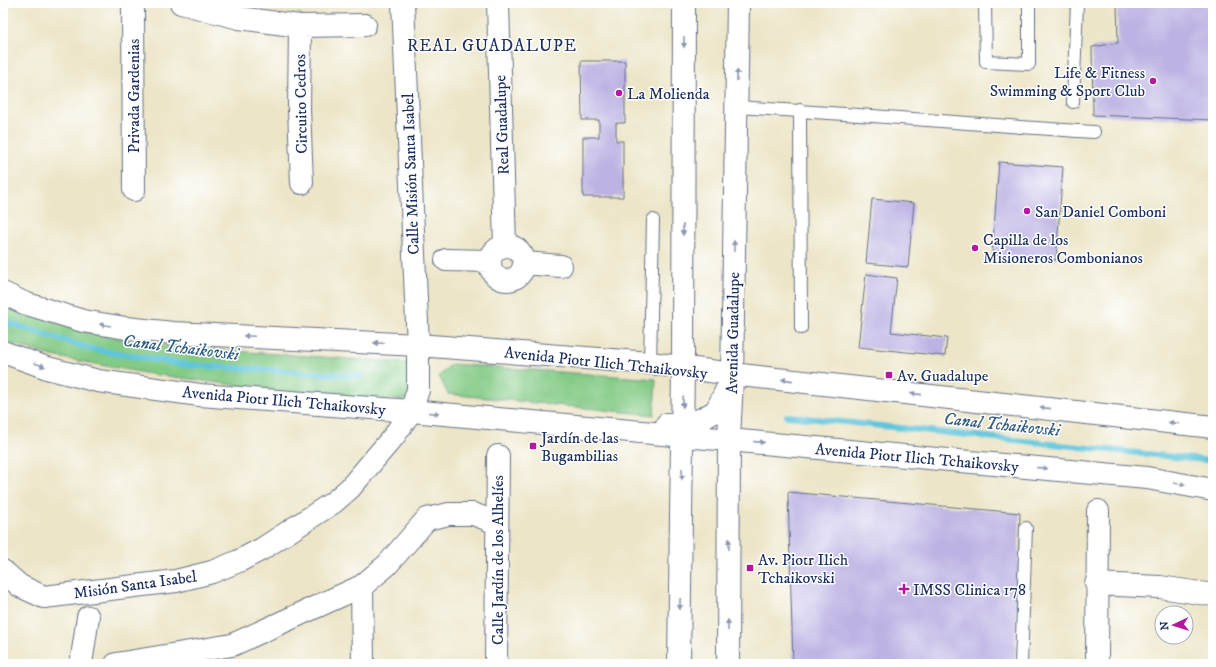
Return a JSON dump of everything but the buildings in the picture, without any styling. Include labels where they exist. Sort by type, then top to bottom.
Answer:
[{"type":"street","name":"Privada Gardenias","points":[[133,3],[134,190]]},
{"type":"street","points":[[181,3],[239,18],[300,26],[365,25]]},
{"type":"street","name":"Calle Misión Santa Isabel","points":[[403,3],[418,345]]},
{"type":"street","name":"Real Guadalupe","points":[[498,3],[498,254],[490,267],[496,276],[506,281],[517,278],[521,273],[524,263]]},
{"type":"street","points":[[679,664],[683,368],[684,3]]},
{"type":"street","name":"Avenida Guadalupe","points":[[728,664],[729,439],[732,377],[738,3]]},
{"type":"street","name":"Circuito Cedros","points":[[300,26],[299,109],[302,183]]},
{"type":"street","points":[[446,260],[498,254],[516,249],[520,252],[524,263],[561,266]]},
{"type":"street","name":"Avenida Piotr Ilich Tchaikovsky","points":[[3,293],[24,303],[83,321],[126,328],[172,333],[418,345],[650,363],[732,377],[1213,427]]},
{"type":"street","name":"Misión Santa Isabel","points":[[3,571],[20,586],[44,597],[176,581],[212,572],[239,561],[262,549],[334,502],[368,469],[394,436],[412,411],[418,390],[418,345]]},
{"type":"street","name":"Avenida Piotr Ilich Tchaikovsky","points":[[3,352],[47,368],[98,381],[200,395],[412,411],[604,428],[682,430],[729,439],[1147,478],[1213,490]]},
{"type":"street","points":[[682,430],[716,411],[732,377]]},
{"type":"street","name":"Calle Jardín de los Alhelíes","points":[[496,664],[498,456]]},
{"type":"street","points":[[1097,664],[1096,584],[1098,511]]},
{"type":"street","points":[[116,664],[229,654],[362,586],[387,565],[427,519],[449,514],[473,514],[497,523]]},
{"type":"street","points":[[1096,584],[1160,587],[1213,595]]},
{"type":"street","points":[[362,586],[363,664]]},
{"type":"street","points":[[81,664],[88,618]]},
{"type":"lane","points":[[985,3],[986,62],[1029,64],[1029,3]]},
{"type":"lane","points":[[1074,102],[1077,3]]},
{"type":"lane","points":[[736,107],[800,110],[1094,132]]},
{"type":"lane","points":[[800,110],[800,328]]},
{"type":"lane","points":[[650,363],[653,220]]},
{"type":"lane","points":[[1021,664],[1026,528]]},
{"type":"green space","points":[[3,305],[86,332],[144,343],[190,348],[409,363],[409,400],[309,395],[144,373],[52,356],[3,341]]},
{"type":"green space","points":[[451,364],[656,379],[654,415],[448,394],[439,376]]},
{"type":"waterway","name":"Canal Tchaikovski","points":[[3,321],[91,349],[188,365],[361,376]]},
{"type":"waterway","name":"Canal Tchaikovski","points":[[787,416],[1213,461]]},
{"type":"place","name":"Life & Fitness Swimming & Sport Club","points":[[1153,81]]},
{"type":"place","name":"La Molienda","points":[[619,93]]},
{"type":"place","name":"San Daniel Comboni","points":[[1027,211]]},
{"type":"place","name":"Capilla de los Misioneros Combonianos","points":[[975,248]]},
{"type":"place","name":"Av. Guadalupe","points":[[889,375]]},
{"type":"place","name":"Jardín de las Bugambilias","points":[[533,446]]},
{"type":"place","name":"Av. Piotr Ilich Tchaikovski","points":[[750,568]]},
{"type":"place","name":"IMSS Clinica 178","points":[[904,589]]},
{"type":"district","name":"REAL GUADALUPE","points":[[492,45]]}]
